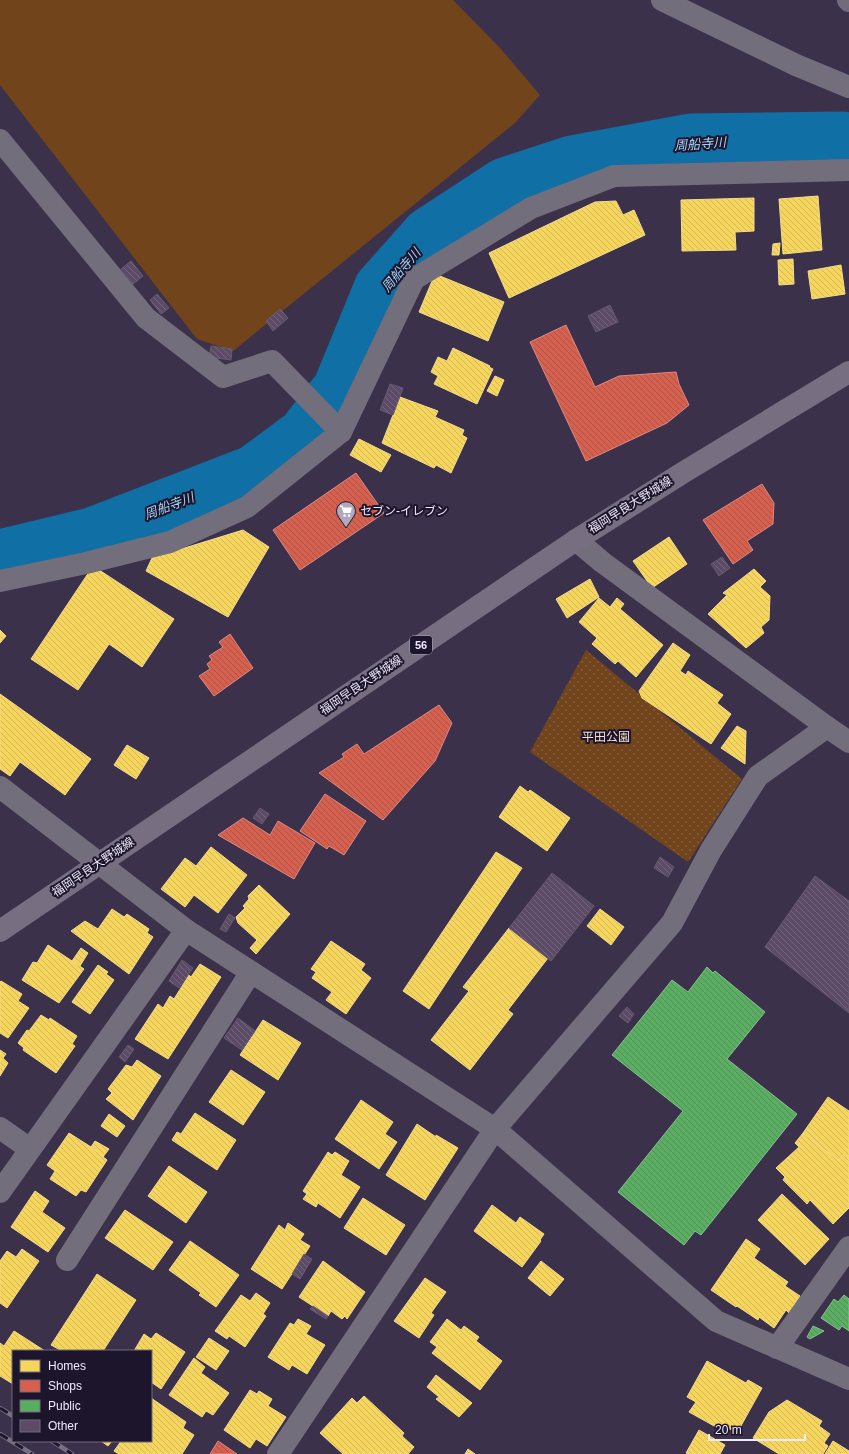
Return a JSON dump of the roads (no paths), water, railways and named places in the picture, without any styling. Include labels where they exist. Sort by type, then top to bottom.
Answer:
[{"type":"main road","name":"福岡早良大野城線","points":[[0,931],[576,540],[684,472],[849,372]]},
{"type":"street","points":[[662,0],[796,65],[849,87]]},
{"type":"street","points":[[0,140],[146,318],[223,377],[272,361],[341,432]]},
{"type":"street","points":[[0,581],[86,563],[170,542],[247,506],[341,432],[414,279],[531,208],[614,176],[849,170]]},
{"type":"street","points":[[576,540],[602,562],[849,742]]},
{"type":"street","points":[[278,1454],[495,1129],[672,923],[711,850],[758,776],[827,727]]},
{"type":"street","points":[[0,787],[186,930],[495,1129],[716,1321],[849,1379]]},
{"type":"street","points":[[0,1192],[186,930]]},
{"type":"street","points":[[67,1260],[251,972]]},
{"type":"street","points":[[0,1128],[30,1150]]},
{"type":"street","points":[[777,1348],[849,1247]]},
{"type":"waterway","name":"周船寺川","points":[[0,558],[92,536],[255,473],[305,436],[341,389],[382,289],[430,235],[505,186],[572,164],[691,142],[842,140]]},
{"type":"railway","points":[[0,1408],[12,1415]]},
{"type":"railway","points":[[0,1434],[12,1442]]},
{"type":"railway","points":[[13,1442],[32,1454]]},
{"type":"railway","points":[[54,1442],[72,1454]]},
{"type":"place","name":"セブン-イレブン","points":[[346,528]]},
{"type":"park label","name":"平田公園","points":[[606,737]]}]
